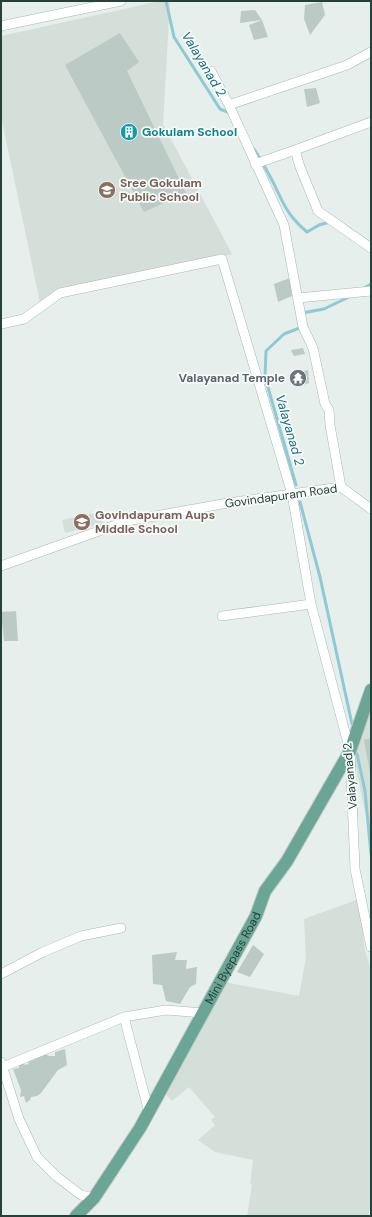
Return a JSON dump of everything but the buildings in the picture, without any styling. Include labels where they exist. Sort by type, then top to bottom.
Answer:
[{"type":"main road","name":"Mini Byepass Road","points":[[76,1216],[94,1198],[149,1112],[256,916],[265,891],[286,861],[350,751],[371,690]]},
{"type":"street","points":[[1,26],[121,1]]},
{"type":"street","points":[[229,105],[347,65],[371,52]]},
{"type":"street","points":[[211,72],[229,105],[284,225],[303,327],[313,348],[325,404],[329,410],[330,425],[341,487]]},
{"type":"street","points":[[255,164],[371,122]]},
{"type":"street","points":[[295,150],[300,167],[318,211],[371,248]]},
{"type":"street","name":"Valayanad 2","points":[[1,324],[24,319],[60,293],[222,259],[292,494],[312,604],[350,751],[355,869],[371,947]]},
{"type":"street","points":[[298,298],[371,291]]},
{"type":"street","name":"Govindapuram Road","points":[[1,566],[127,521],[228,503],[341,487],[371,509]]},
{"type":"street","points":[[222,616],[312,604]]},
{"type":"street","points":[[1,974],[43,952],[81,936],[122,928]]},
{"type":"street","points":[[94,1198],[81,1195],[56,1176],[37,1158],[19,1119],[2,1065],[124,1017],[166,1010],[203,1013]]},
{"type":"street","points":[[124,1017],[149,1112]]},
{"type":"shaded area","name":"Sree Gokulam Public School","points":[[160,1],[170,1],[163,124],[232,254],[40,303],[1,116],[1,36]]},
{"type":"shaded area","name":"Govindapuram Aups Middle School","points":[[100,512],[103,523],[65,533],[62,520]]},
{"type":"shaded area","points":[[371,705],[371,840],[353,755]]},
{"type":"shaded area","points":[[359,899],[365,951],[371,969],[371,1207],[368,1216],[247,1216],[252,1185],[250,1184],[253,1160],[215,1152],[198,1140],[215,1125],[211,1120],[215,1117],[189,1087],[172,1101],[164,1092],[224,982],[299,996],[306,957],[304,919]]},
{"type":"waterway","name":"Valayanad 2","points":[[166,1],[174,37],[220,109],[230,113]]},
{"type":"waterway","name":"Valayanad 2","points":[[254,149],[287,210],[295,221],[307,232],[319,225],[330,222]]},
{"type":"waterway","name":"Valayanad 2","points":[[364,288],[371,284]]},
{"type":"waterway","name":"Valayanad 2","points":[[302,313],[324,309],[353,295]]},
{"type":"waterway","name":"Valayanad 2","points":[[296,485],[265,377],[266,351],[284,334],[302,327]]},
{"type":"waterway","points":[[300,502],[320,577],[352,724]]},
{"type":"waterway","points":[[357,754],[365,791],[371,854]]},
{"type":"place","name":"Gokulam School","points":[[129,132]]},
{"type":"place","name":"Sree Gokulam Public School","points":[[107,190]]},
{"type":"place","name":"Valayanad Temple","points":[[298,378]]},
{"type":"place","name":"Govindapuram Aups Middle School","points":[[82,522]]}]
